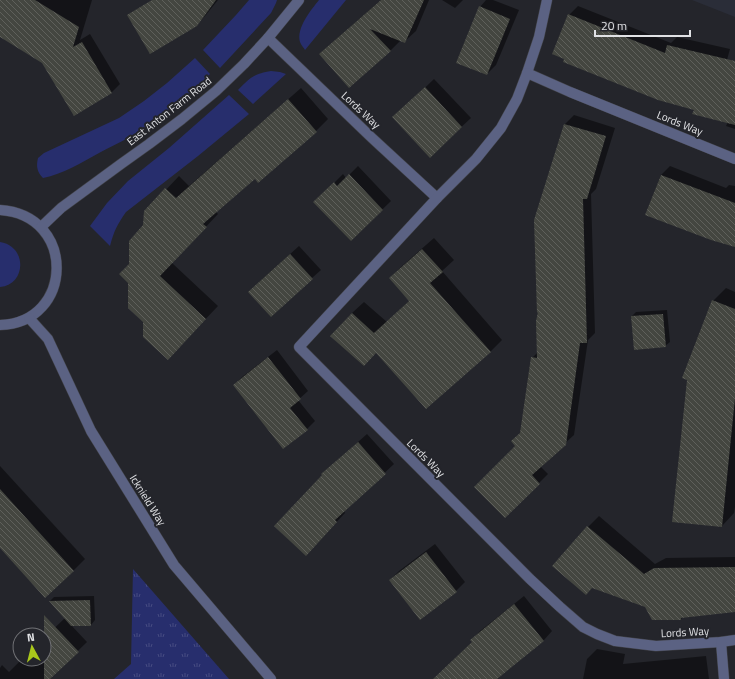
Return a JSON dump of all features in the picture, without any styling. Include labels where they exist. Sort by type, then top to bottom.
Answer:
[{"type":"street","name":"East Anton Farm Road","points":[[40,227],[61,208],[149,144],[216,91],[268,38],[299,0]]},
{"type":"street","name":"Lords Way","points":[[547,0],[539,37],[527,73],[517,99],[501,128],[476,159],[299,347],[530,579],[560,608],[583,627],[616,641],[656,646],[735,640]]},
{"type":"street","name":"Lords Way","points":[[268,38],[372,138],[438,198]]},
{"type":"street","name":"Lords Way","points":[[527,73],[735,159]]},
{"type":"street","points":[[0,210],[22,214],[40,227],[49,237],[57,262],[57,275],[54,288],[48,299],[39,309],[29,318],[18,323],[0,325]]},
{"type":"street","name":"Icknield Way","points":[[29,318],[48,339],[91,431],[174,565],[271,679]]},
{"type":"street","name":"Lords Way","points":[[721,642],[724,679]]},
{"type":"shaded area","points":[[692,0],[735,0],[735,17]]},
{"type":"green space","points":[[249,0],[277,0],[271,13],[220,68],[203,50]]},
{"type":"green space","points":[[319,0],[346,0],[305,50],[300,42],[300,31],[305,20]]},
{"type":"green space","points":[[195,58],[210,74],[171,109],[128,138],[79,164],[50,176],[43,178],[41,176],[37,166],[37,161],[38,158],[44,153],[119,118],[167,83]]},
{"type":"green space","points":[[271,71],[286,74],[253,104],[238,90],[252,77]]},
{"type":"green space","points":[[229,95],[249,114],[126,212],[116,228],[110,246],[90,226],[107,203],[128,181],[169,148]]},
{"type":"green space","points":[[0,242],[9,245],[15,250],[19,257],[20,265],[19,272],[15,279],[9,284],[0,287]]},
{"type":"green space","points":[[133,569],[229,679],[114,679],[131,664]]},
{"type":"building","points":[[0,0],[35,0],[79,27],[73,47],[82,42],[112,93],[74,116],[42,63],[0,37]]},
{"type":"building","points":[[152,0],[216,0],[197,26],[150,54],[127,15]]},
{"type":"building","points":[[381,0],[424,0],[405,43],[370,29],[391,51],[349,88],[319,54]]},
{"type":"building","points":[[479,6],[510,19],[487,75],[456,63]]},
{"type":"building","points":[[568,14],[665,53],[667,45],[735,61],[735,125],[692,114],[694,110],[658,100],[563,62],[564,59],[552,54]]},
{"type":"building","points":[[425,87],[462,127],[430,158],[392,117]]},
{"type":"building","points":[[288,99],[317,132],[258,183],[255,179],[203,224],[207,227],[160,276],[206,319],[168,360],[143,337],[143,322],[128,308],[128,283],[119,274],[129,264],[129,241],[143,225],[144,211],[165,188],[176,198]]},
{"type":"building","points":[[564,124],[606,136],[587,199],[583,199],[587,343],[580,343],[566,445],[532,475],[540,484],[505,518],[474,487],[515,446],[511,441],[520,433],[531,357],[537,358],[536,321],[538,312],[537,313],[534,220]]},
{"type":"building","points":[[349,174],[383,210],[351,241],[313,202],[334,182],[337,186]]},
{"type":"building","points":[[661,175],[735,203],[735,247],[711,240],[645,215]]},
{"type":"building","points":[[422,249],[443,272],[430,283],[491,352],[426,409],[376,353],[364,366],[330,336],[352,313],[374,333],[409,301],[389,278]]},
{"type":"building","points":[[290,254],[313,279],[271,317],[248,292]]},
{"type":"building","points":[[712,300],[735,309],[735,398],[722,527],[672,522],[687,380],[682,378]]},
{"type":"building","points":[[663,314],[666,347],[634,350],[631,316]]},
{"type":"building","points":[[268,357],[301,399],[290,408],[308,430],[283,449],[233,385]]},
{"type":"building","points":[[358,442],[386,474],[335,520],[337,522],[306,556],[274,526],[322,475],[321,474]]},
{"type":"building","points":[[0,489],[74,571],[45,598],[0,548]]},
{"type":"building","points":[[587,526],[644,574],[654,568],[735,567],[735,612],[681,618],[681,620],[652,620],[645,607],[592,588],[586,595],[552,566]]},
{"type":"building","points":[[426,552],[457,592],[420,620],[389,580]]},
{"type":"building","points":[[90,600],[91,626],[71,626],[49,601]]},
{"type":"building","points":[[514,604],[544,641],[497,679],[433,679],[472,642],[470,640]]},
{"type":"building","points":[[44,615],[79,652],[50,679],[44,679],[44,667],[52,667],[52,627],[44,627]]}]
